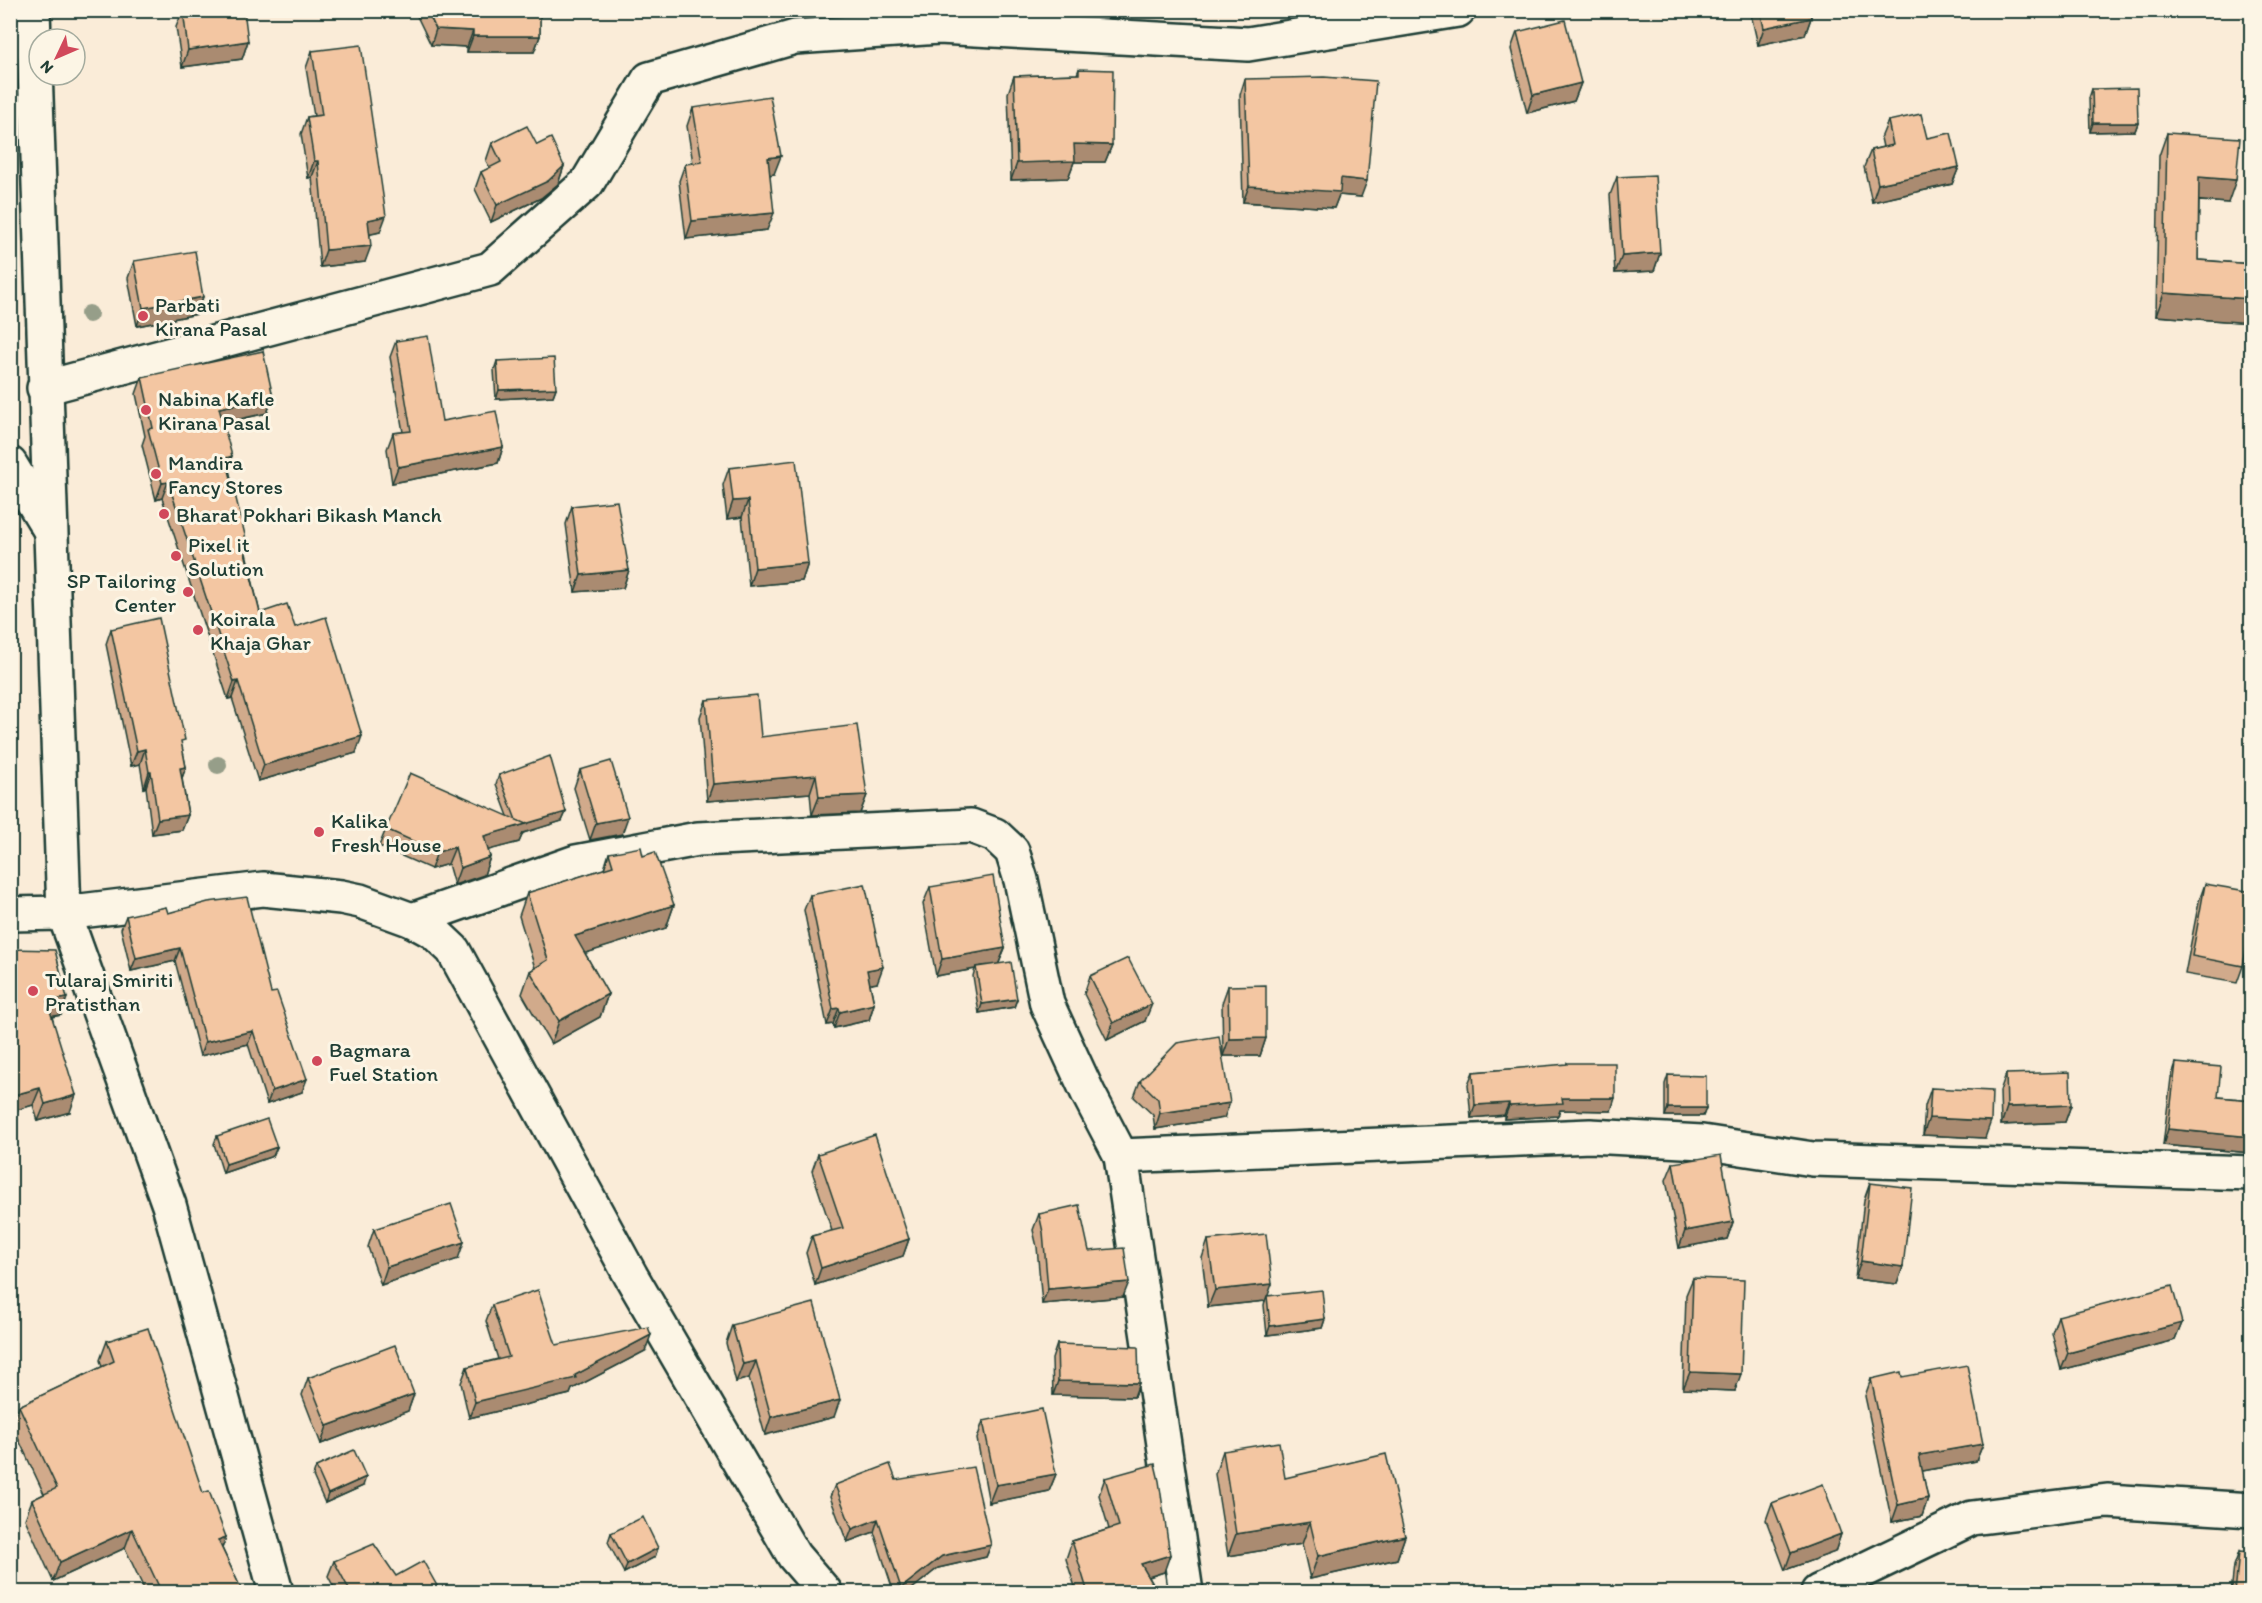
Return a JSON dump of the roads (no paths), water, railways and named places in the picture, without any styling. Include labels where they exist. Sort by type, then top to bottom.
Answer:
[{"type":"street","points":[[33,10],[64,914],[169,1205],[276,1593]]},
{"type":"street","points":[[45,388],[490,269],[587,183],[649,79],[795,36],[939,27],[1248,44],[1458,10]]},
{"type":"street","points":[[10,464],[50,530]]},
{"type":"street","points":[[412,920],[576,862],[698,839],[971,826],[995,836],[1012,851],[1021,880],[1047,1004],[1088,1093],[1121,1156],[1186,1593]]},
{"type":"street","points":[[10,914],[64,914],[263,889],[360,901],[412,920],[434,932],[453,950],[631,1276],[794,1556],[825,1593]]},
{"type":"street","points":[[1121,1156],[1590,1136],[1702,1142],[1813,1160],[2252,1173]]},
{"type":"street","points":[[1818,1593],[1972,1518],[2107,1501],[2252,1510]]},
{"type":"place","name":"Parbati Kirana Pasal","points":[[143,316]]},
{"type":"place","name":"Nabina Kafle Kirana Pasal","points":[[146,410]]},
{"type":"place","name":"Mandira Fancy Stores","points":[[156,474]]},
{"type":"place","name":"Bharat Pokhari Bikash Manch","points":[[164,514]]},
{"type":"place","name":"Pixel it Solution","points":[[176,556]]},
{"type":"place","name":"SP Tailoring Center","points":[[188,592]]},
{"type":"place","name":"Koirala Khaja Ghar","points":[[198,630]]},
{"type":"place","name":"Kalika Fresh House","points":[[319,832]]},
{"type":"place","name":"Tularaj Smiriti Pratisthan","points":[[33,991]]},
{"type":"place","name":"Bagmara Fuel Station","points":[[317,1061]]}]
